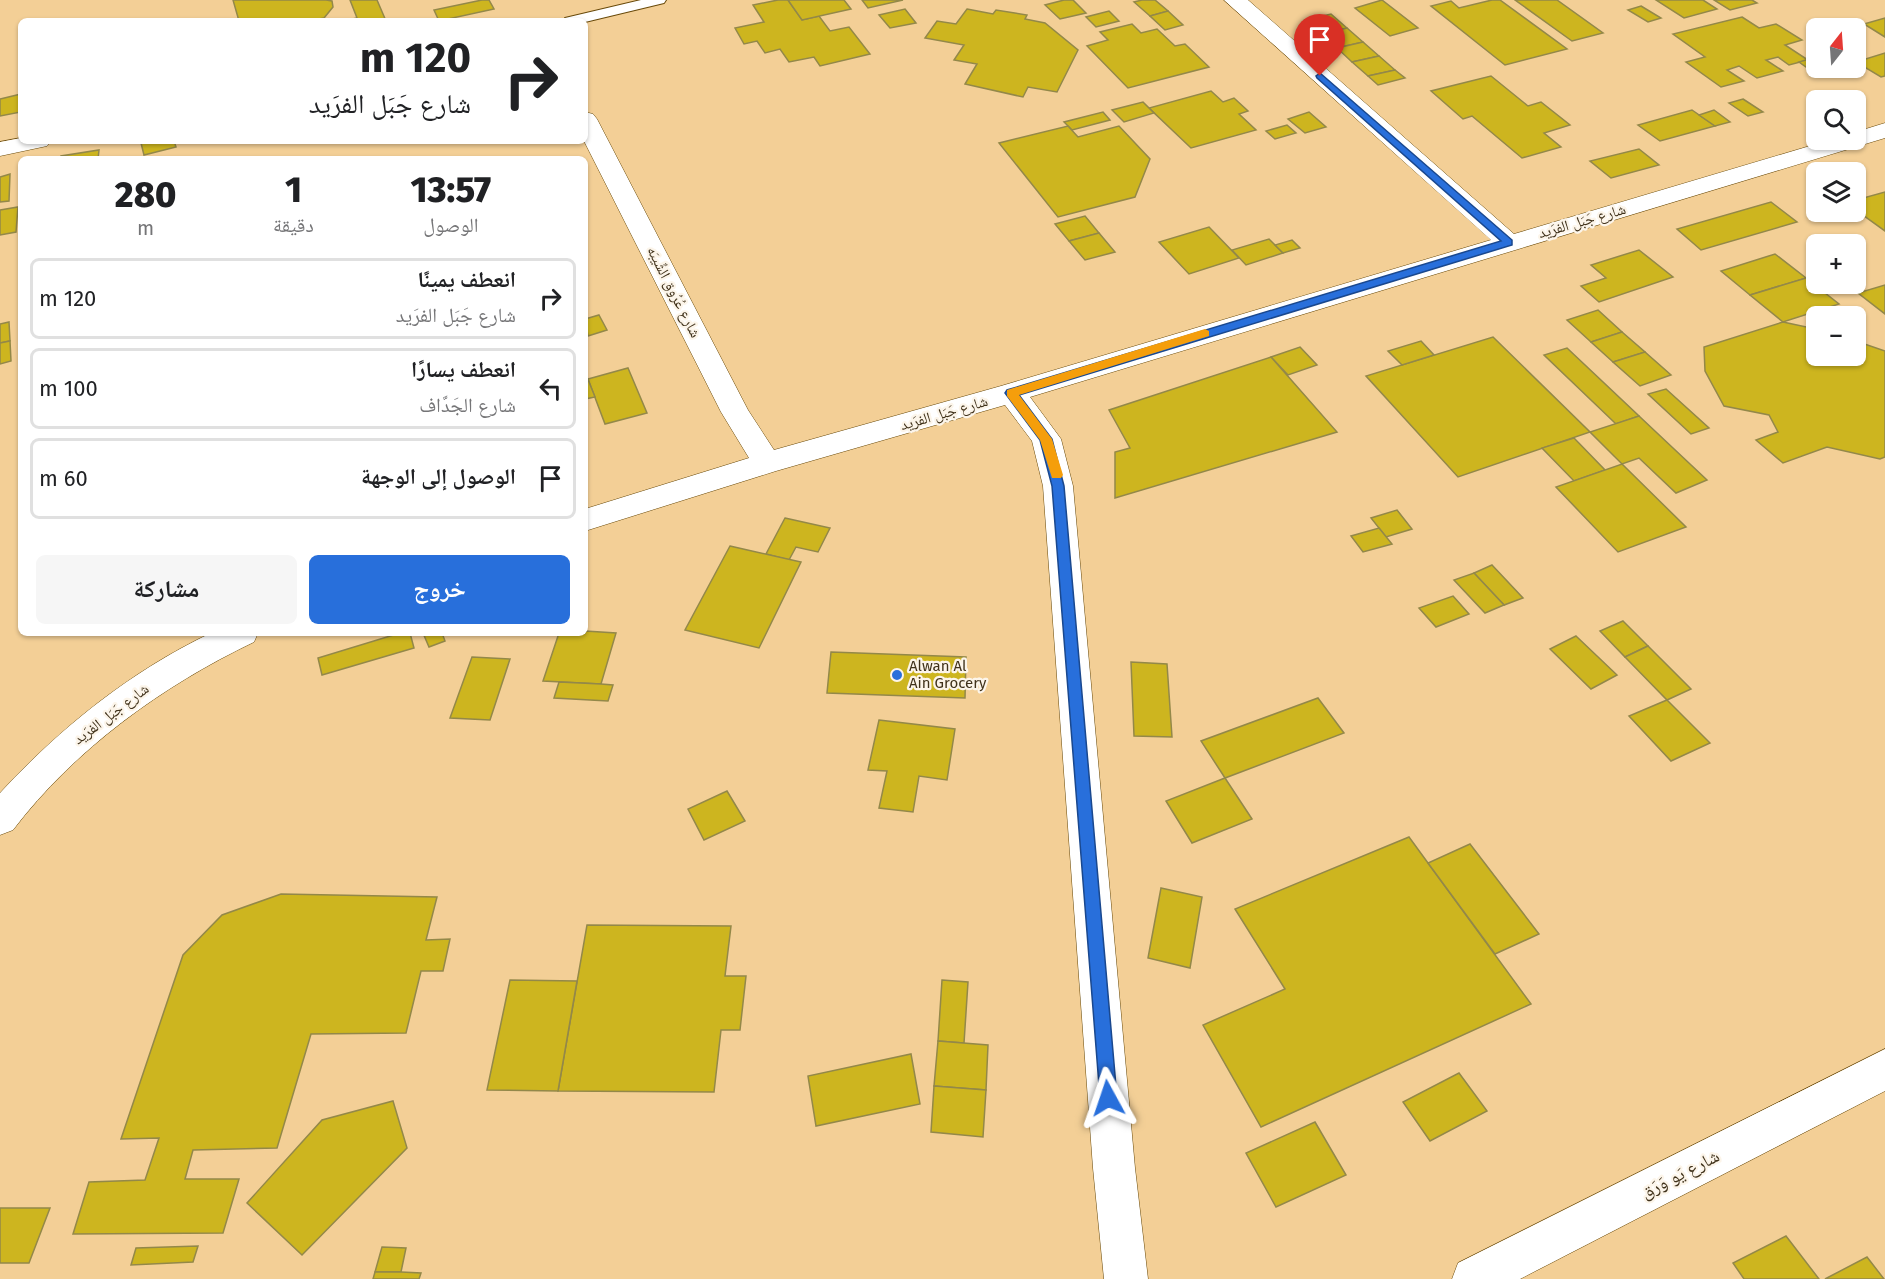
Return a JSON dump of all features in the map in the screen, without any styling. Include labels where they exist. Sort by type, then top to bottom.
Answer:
[{"type":"street","points":[[1235,0],[1508,242]]},
{"type":"street","name":"شارع عُرُوق الشِّيبَه","points":[[588,125],[735,412],[767,463]]},
{"type":"street","name":"شارع جَبَل الفرَيد","points":[[1866,136],[1885,130]]},
{"type":"street","points":[[0,149],[24,144]]},
{"type":"street","name":"شارع جَبَل الفرَيد","points":[[588,519],[767,463],[1011,393],[1818,150]]},
{"type":"street","points":[[1011,393],[1046,439],[1058,486],[1114,1168],[1126,1279]]},
{"type":"street","name":"شارع جَبَل الفرَيد","points":[[0,819],[69,746],[136,692],[209,648],[235,636]]},
{"type":"street","name":"شارع يَو وَرَق","points":[[1474,1279],[1885,1069]]},
{"type":"lane","points":[[583,18],[659,0]]},
{"type":"building","points":[[233,0],[326,0],[332,1],[333,7],[324,18],[238,18]]},
{"type":"building","points":[[350,0],[377,0],[385,18],[357,18]]},
{"type":"building","points":[[482,0],[489,0],[494,9],[453,18],[438,18],[434,10]]},
{"type":"building","points":[[788,0],[802,20],[819,16],[830,31],[849,27],[870,54],[820,66],[814,57],[789,62],[780,49],[765,53],[757,41],[744,44],[735,28],[764,22],[753,5]]},
{"type":"building","points":[[788,0],[844,0],[851,9],[802,20]]},
{"type":"building","points":[[862,0],[903,0],[868,8]]},
{"type":"building","points":[[1073,0],[1086,13],[1060,19],[1045,5]]},
{"type":"building","points":[[1155,0],[1168,11],[1150,16],[1134,2]]},
{"type":"building","points":[[1382,0],[1418,28],[1390,36],[1355,8]]},
{"type":"building","points":[[1500,0],[1567,49],[1505,65],[1431,6],[1451,1],[1459,8]]},
{"type":"building","points":[[1515,0],[1557,0],[1603,33],[1572,41]]},
{"type":"building","points":[[1656,0],[1703,0],[1717,9],[1684,18]]},
{"type":"building","points":[[1714,0],[1752,0],[1757,3],[1730,10]]},
{"type":"building","points":[[1641,6],[1661,18],[1648,22],[1628,10]]},
{"type":"building","points":[[905,9],[916,23],[890,28],[879,15]]},
{"type":"building","points":[[967,9],[993,14],[996,10],[1027,15],[1025,19],[1045,23],[1078,50],[1057,92],[1028,87],[1023,97],[965,84],[977,64],[954,60],[964,45],[925,38],[937,21],[956,24]]},
{"type":"building","points":[[1109,11],[1119,21],[1096,27],[1086,17]]},
{"type":"building","points":[[1168,11],[1183,25],[1165,30],[1150,16]]},
{"type":"building","points":[[1331,14],[1347,28],[1321,34],[1305,20]]},
{"type":"building","points":[[1742,17],[1759,28],[1776,24],[1802,40],[1785,45],[1806,61],[1789,65],[1778,57],[1766,60],[1783,71],[1757,78],[1739,66],[1727,70],[1744,81],[1721,87],[1686,62],[1705,57],[1673,34]]},
{"type":"building","points":[[1885,18],[1885,37],[1866,25]]},
{"type":"building","points":[[1132,24],[1141,33],[1157,29],[1175,46],[1185,44],[1209,67],[1128,88],[1087,46],[1108,40],[1100,32]]},
{"type":"building","points":[[1347,28],[1363,42],[1337,48],[1321,34]]},
{"type":"building","points":[[1363,42],[1379,56],[1352,62],[1337,48]]},
{"type":"building","points":[[1885,53],[1885,76],[1881,77],[1866,68],[1866,59]]},
{"type":"building","points":[[1379,56],[1395,70],[1368,76],[1352,62]]},
{"type":"building","points":[[1806,60],[1806,67],[1799,62]]},
{"type":"building","points":[[1395,70],[1405,78],[1378,85],[1368,76]]},
{"type":"building","points":[[1491,76],[1528,106],[1541,102],[1570,125],[1544,133],[1561,147],[1522,158],[1472,116],[1463,119],[1431,91]]},
{"type":"building","points":[[1211,91],[1223,102],[1234,98],[1248,111],[1239,114],[1256,130],[1191,148],[1149,108]]},
{"type":"building","points":[[18,95],[18,113],[0,116],[0,99]]},
{"type":"building","points":[[1743,99],[1763,112],[1748,116],[1729,103]]},
{"type":"building","points":[[1143,102],[1154,113],[1124,122],[1112,110]]},
{"type":"building","points":[[1692,110],[1715,126],[1660,141],[1638,125]]},
{"type":"building","points":[[1714,110],[1730,122],[1715,126],[1699,115]]},
{"type":"building","points":[[1103,112],[1110,120],[1072,130],[1064,122]]},
{"type":"building","points":[[1309,112],[1326,127],[1305,133],[1288,119]]},
{"type":"building","points":[[1287,125],[1296,133],[1275,139],[1266,131]]},
{"type":"building","points":[[1068,126],[1078,137],[1119,126],[1150,159],[1135,197],[1058,217],[999,143]]},
{"type":"building","points":[[141,144],[175,144],[176,147],[144,155]]},
{"type":"building","points":[[1639,149],[1659,165],[1611,178],[1590,161]]},
{"type":"building","points":[[99,150],[98,156],[61,156]]},
{"type":"building","points":[[10,174],[9,201],[0,202],[0,177]]},
{"type":"building","points":[[1885,192],[1885,231],[1866,217],[1866,197]]},
{"type":"building","points":[[1771,202],[1797,222],[1701,250],[1677,229]]},
{"type":"building","points":[[18,207],[16,232],[0,235],[0,210]]},
{"type":"building","points":[[1085,216],[1099,233],[1069,241],[1055,224]]},
{"type":"building","points":[[1209,227],[1239,258],[1189,274],[1159,242]]},
{"type":"building","points":[[1099,233],[1115,252],[1085,260],[1069,241]]},
{"type":"building","points":[[1269,239],[1283,253],[1246,265],[1232,250]]},
{"type":"building","points":[[1292,240],[1300,248],[1283,253],[1275,245]]},
{"type":"building","points":[[1639,250],[1673,277],[1599,302],[1581,286],[1606,278],[1591,265]]},
{"type":"building","points":[[1775,254],[1806,278],[1750,295],[1721,271]]},
{"type":"building","points":[[1806,278],[1806,294],[1826,294],[1839,304],[1806,306],[1806,315],[1783,322],[1750,295]]},
{"type":"building","points":[[1885,285],[1885,314],[1859,294],[1866,294],[1866,291]]},
{"type":"building","points":[[1598,310],[1622,332],[1591,342],[1567,320]]},
{"type":"building","points":[[599,315],[607,330],[588,336],[588,318]]},
{"type":"building","points":[[9,322],[10,341],[0,343],[0,324]]},
{"type":"building","points":[[1783,322],[1806,327],[1806,366],[1866,366],[1866,344],[1885,351],[1885,457],[1880,459],[1827,447],[1783,463],[1756,440],[1778,432],[1769,415],[1724,406],[1705,371],[1704,347]]},
{"type":"building","points":[[1622,332],[1645,352],[1613,362],[1591,342]]},
{"type":"building","points":[[1493,337],[1590,432],[1458,477],[1366,376]]},
{"type":"building","points":[[10,341],[11,361],[0,364],[0,343]]},
{"type":"building","points":[[1421,341],[1434,355],[1402,365],[1388,351]]},
{"type":"building","points":[[1300,347],[1317,365],[1288,375],[1271,357]]},
{"type":"building","points":[[1567,348],[1639,416],[1616,424],[1544,355]]},
{"type":"building","points":[[1645,352],[1671,375],[1640,386],[1613,362]]},
{"type":"building","points":[[1271,357],[1337,432],[1115,498],[1115,452],[1130,448],[1109,410]]},
{"type":"building","points":[[628,368],[647,413],[605,424],[588,379]]},
{"type":"building","points":[[588,380],[595,397],[588,398]]},
{"type":"building","points":[[1666,389],[1709,428],[1691,434],[1648,394]]},
{"type":"building","points":[[1639,416],[1707,480],[1676,493],[1639,458],[1622,464],[1590,432]]},
{"type":"building","points":[[1574,438],[1605,470],[1574,481],[1542,448]]},
{"type":"building","points":[[1622,464],[1686,527],[1618,552],[1556,487]]},
{"type":"building","points":[[1397,510],[1412,529],[1386,537],[1371,518]]},
{"type":"building","points":[[785,518],[830,528],[818,552],[796,547],[789,560],[766,554]]},
{"type":"building","points":[[1379,528],[1392,544],[1363,552],[1351,536]]},
{"type":"building","points":[[730,546],[801,562],[759,648],[685,630]]},
{"type":"building","points":[[1492,565],[1523,598],[1504,605],[1474,573]]},
{"type":"building","points":[[1474,573],[1504,605],[1485,613],[1454,580]]},
{"type":"building","points":[[1453,596],[1469,614],[1436,627],[1419,608]]},
{"type":"building","points":[[1623,621],[1648,646],[1625,657],[1600,631]]},
{"type":"building","points":[[588,631],[616,633],[601,684],[543,681],[558,636],[588,636]]},
{"type":"building","points":[[390,636],[411,636],[414,648],[322,675],[318,658]]},
{"type":"building","points":[[424,636],[443,636],[445,641],[429,647]]},
{"type":"building","points":[[1576,636],[1617,675],[1591,689],[1550,649]]},
{"type":"building","points":[[1648,646],[1691,689],[1667,700],[1625,657]]},
{"type":"building","name":"Alwan Al Ain Grocery","points":[[831,652],[966,657],[965,698],[827,693]]},
{"type":"building","points":[[472,657],[510,659],[490,720],[450,718]]},
{"type":"building","points":[[1131,662],[1167,664],[1172,737],[1134,736]]},
{"type":"building","points":[[559,682],[613,685],[608,701],[554,698]]},
{"type":"building","points":[[1318,698],[1344,733],[1225,778],[1201,741]]},
{"type":"building","points":[[1667,700],[1710,743],[1671,761],[1629,716]]},
{"type":"building","points":[[879,720],[955,729],[947,780],[919,776],[913,812],[879,808],[887,771],[868,770]]},
{"type":"building","points":[[1225,778],[1252,819],[1192,843],[1166,801]]},
{"type":"building","points":[[727,791],[745,821],[704,840],[688,809]]},
{"type":"building","points":[[1409,837],[1531,1004],[1261,1127],[1203,1025],[1285,989],[1235,909]]},
{"type":"building","points":[[1470,844],[1539,934],[1495,954],[1428,863]]},
{"type":"building","points":[[1161,888],[1202,897],[1190,968],[1148,958]]},
{"type":"building","points":[[281,894],[437,897],[426,940],[450,939],[443,971],[421,971],[406,1033],[311,1034],[277,1148],[193,1150],[185,1179],[239,1179],[223,1233],[73,1234],[89,1182],[145,1180],[159,1138],[121,1139],[183,955],[222,915]]},
{"type":"building","points":[[587,925],[731,926],[725,976],[746,976],[740,1030],[721,1030],[714,1092],[558,1091]]},
{"type":"building","points":[[510,980],[577,981],[558,1091],[487,1090]]},
{"type":"building","points":[[942,980],[968,982],[964,1043],[938,1041]]},
{"type":"building","points":[[938,1041],[988,1045],[986,1090],[934,1086]]},
{"type":"building","points":[[911,1054],[920,1104],[816,1126],[808,1076]]},
{"type":"building","points":[[1459,1073],[1487,1111],[1430,1141],[1403,1102]]},
{"type":"building","points":[[934,1086],[986,1090],[983,1137],[931,1132]]},
{"type":"building","points":[[393,1101],[407,1148],[302,1255],[247,1203],[322,1120]]},
{"type":"building","points":[[1315,1122],[1346,1175],[1276,1207],[1246,1153]]},
{"type":"building","points":[[0,1208],[50,1208],[29,1263],[0,1263]]},
{"type":"building","points":[[1786,1236],[1819,1279],[1744,1279],[1733,1263]]},
{"type":"building","points":[[198,1246],[193,1262],[131,1265],[136,1248]]},
{"type":"building","points":[[382,1247],[406,1248],[401,1272],[375,1272]]},
{"type":"building","points":[[1867,1257],[1884,1279],[1825,1279]]},
{"type":"building","points":[[375,1272],[421,1273],[419,1279],[373,1279]]},
{"type":"slow traffic","points":[[1056,475],[1046,439],[1011,393],[1205,333]]},
{"type":"place","name":"Alwan Al Ain Grocery","points":[[897,675]]},
{"type":"route","points":[[1108,1098],[1056,471],[1046,439],[1011,393],[1508,242],[1320,76]]}]
